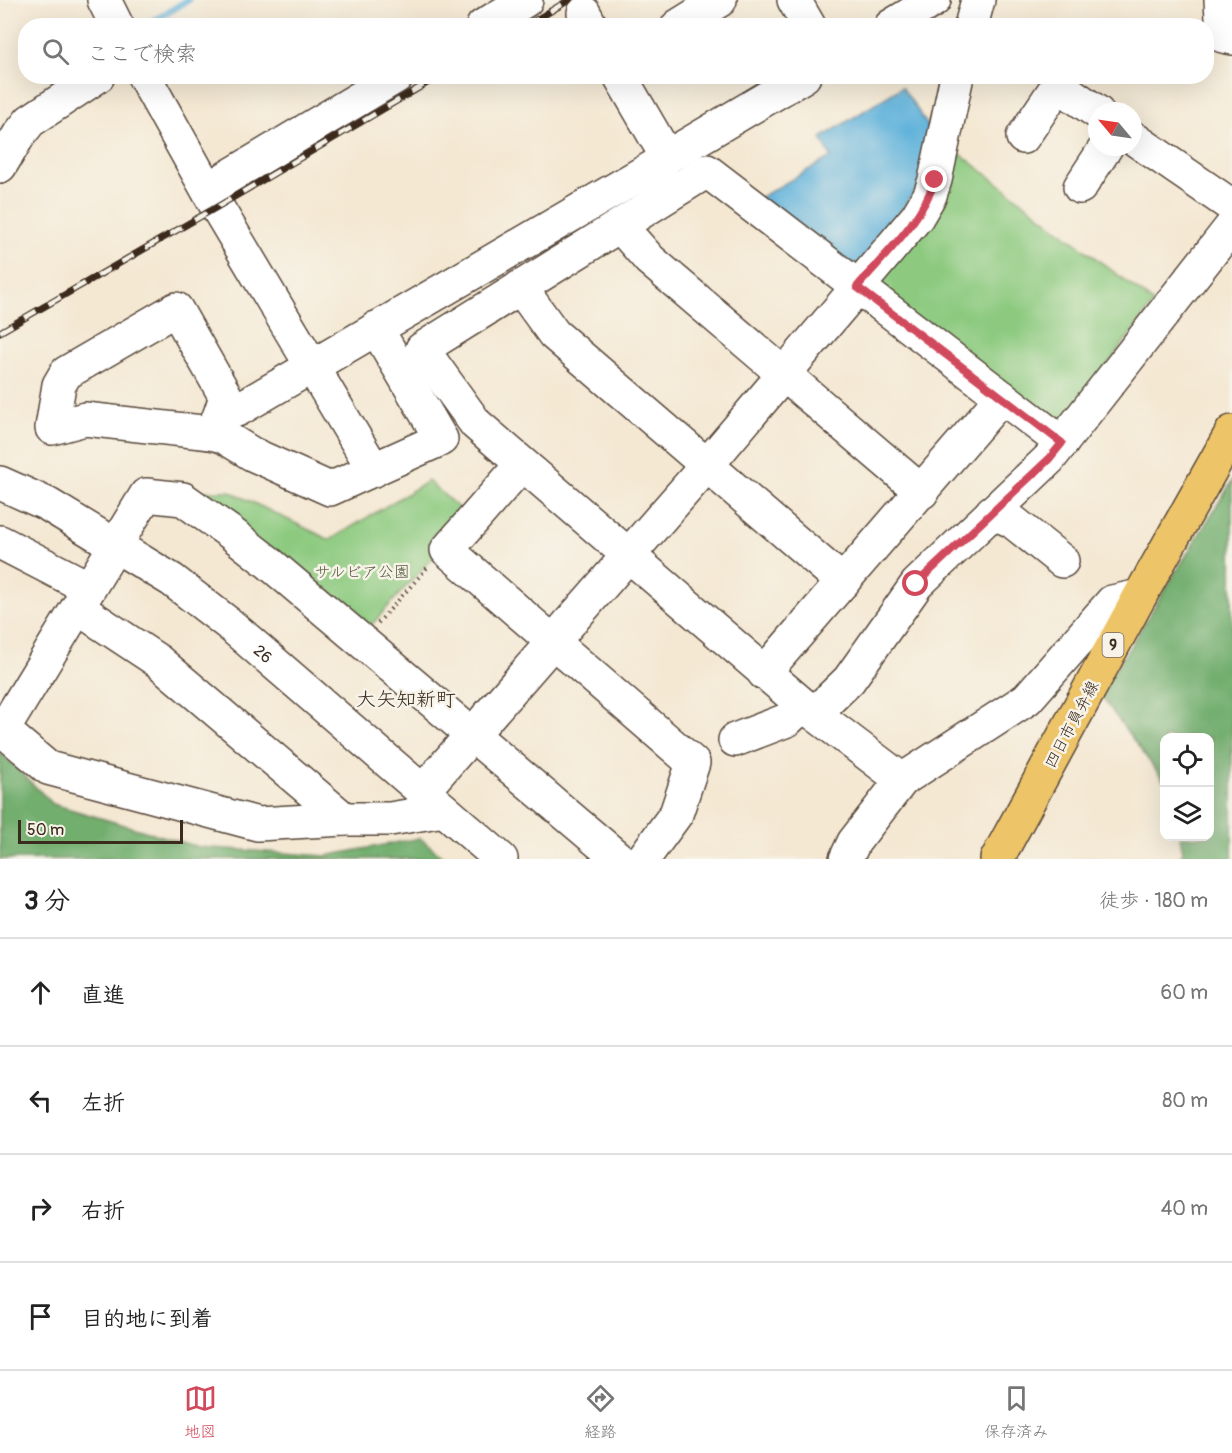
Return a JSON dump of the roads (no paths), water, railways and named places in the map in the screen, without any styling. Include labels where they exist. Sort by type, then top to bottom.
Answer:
[{"type":"main road","name":"四日市員弁線","points":[[997,859],[1232,432]]},
{"type":"street","points":[[104,0],[113,18]]},
{"type":"street","points":[[496,18],[526,0]]},
{"type":"street","points":[[691,18],[720,0]]},
{"type":"street","points":[[795,0],[805,18]]},
{"type":"street","points":[[904,18],[934,0]]},
{"type":"street","points":[[973,18],[978,0]]},
{"type":"street","points":[[1221,0],[1223,36],[1232,38]]},
{"type":"street","points":[[0,166],[30,121],[86,84]]},
{"type":"street","points":[[149,84],[217,207],[374,470]]},
{"type":"street","points":[[208,189],[384,84]]},
{"type":"street","points":[[625,84],[667,157]]},
{"type":"street","points":[[215,425],[226,397],[176,309],[66,373],[59,385],[52,428],[85,419],[215,425],[311,366],[662,162],[790,84]]},
{"type":"street","points":[[620,859],[472,735],[268,562],[183,499],[146,495],[1,729],[48,768],[258,824],[390,819],[433,801],[472,735],[707,465],[917,217],[930,195],[942,152],[955,84]]},
{"type":"street","points":[[1023,137],[1058,85],[1088,106]]},
{"type":"street","points":[[1142,144],[1232,206]]},
{"type":"street","points":[[1080,187],[1100,156]]},
{"type":"street","points":[[902,780],[764,673],[476,424],[422,349],[707,171],[1062,443]]},
{"type":"street","points":[[620,226],[650,260],[922,492]]},
{"type":"street","points":[[735,740],[809,709],[849,680],[916,584],[1049,459],[1232,226]]},
{"type":"street","points":[[520,287],[554,334],[843,582]]},
{"type":"street","points":[[215,425],[223,436],[252,454],[330,489],[441,440],[376,328]]},
{"type":"street","points":[[764,673],[1002,397]]},
{"type":"street","points":[[522,464],[447,550],[693,764],[676,814],[643,859]]},
{"type":"street","name":"26","points":[[0,483],[47,504],[172,580],[228,624],[501,859]]},
{"type":"street","points":[[992,512],[1012,521],[1062,561]]},
{"type":"street","points":[[0,542],[83,598],[344,819]]},
{"type":"street","points":[[846,859],[854,842],[902,780],[1027,699],[1112,602],[1140,596]]},
{"type":"water","points":[[902,87],[932,132],[921,183],[863,263],[847,266],[759,198],[831,157],[821,138]]},
{"type":"waterway","points":[[159,18],[188,0]]},
{"type":"railway","points":[[539,18],[569,0]]},
{"type":"railway","points":[[0,332],[425,84]]},
{"type":"district","name":"大矢知新町","points":[[406,699]]},
{"type":"park label","name":"サルビア公園","points":[[362,571]]}]
